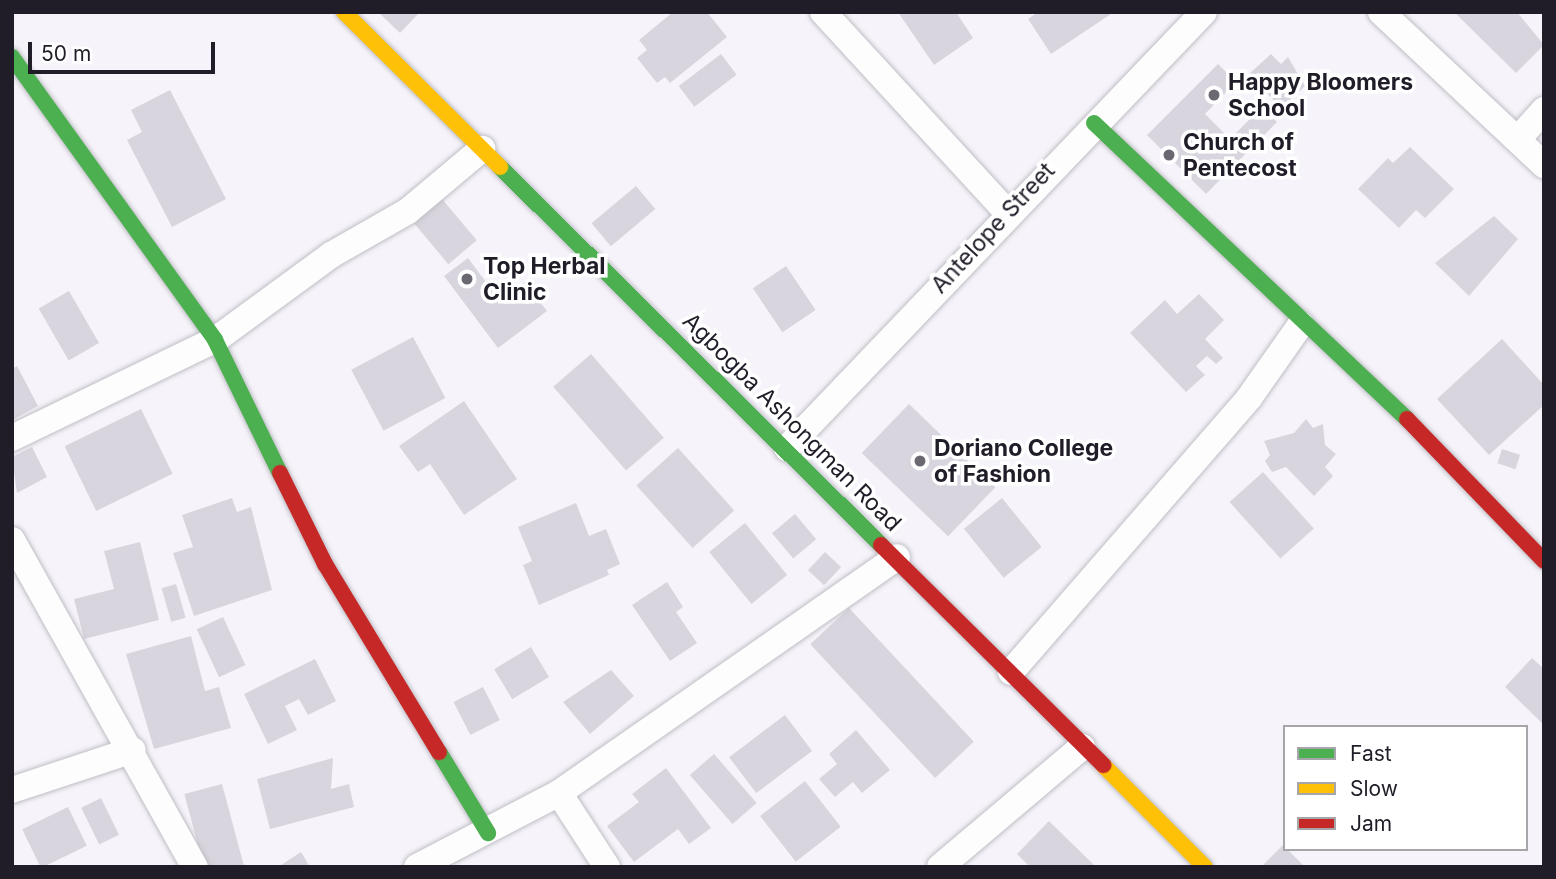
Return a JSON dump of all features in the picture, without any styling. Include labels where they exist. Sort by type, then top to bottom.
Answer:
[{"type":"street","name":"Agbogba Ashongman Road","points":[[344,12],[897,557],[1082,747],[1205,867]]},
{"type":"street","points":[[823,12],[1007,212]]},
{"type":"street","points":[[1381,12],[1544,165]]},
{"type":"street","name":"Antelope Street","points":[[787,448],[1195,15]]},
{"type":"street","points":[[12,57],[215,340],[325,565],[488,833]]},
{"type":"street","points":[[1518,139],[1544,110]]},
{"type":"street","points":[[1094,123],[1301,324],[1380,391],[1544,561]]},
{"type":"street","points":[[12,438],[215,340],[331,255],[408,211],[482,149]]},
{"type":"street","points":[[1012,673],[1249,398],[1301,324]]},
{"type":"street","points":[[13,542],[133,750],[195,867]]},
{"type":"street","points":[[417,867],[488,833],[559,793],[897,557]]},
{"type":"street","points":[[940,867],[1082,747]]},
{"type":"street","points":[[12,790],[133,750]]},
{"type":"street","points":[[559,793],[607,867]]},
{"type":"building","points":[[378,12],[420,12],[400,33]]},
{"type":"building","points":[[673,12],[707,12],[727,37],[670,83],[665,77],[657,83],[637,58],[647,50],[639,40]]},
{"type":"building","points":[[898,12],[956,12],[973,38],[934,65]]},
{"type":"building","points":[[1038,12],[1114,12],[1051,54],[1028,19]]},
{"type":"building","points":[[1454,12],[1517,12],[1544,45],[1516,73]]},
{"type":"building","points":[[721,54],[737,75],[694,107],[679,86]]},
{"type":"building","points":[[1271,54],[1281,64],[1288,57],[1305,86],[1281,108],[1249,74]]},
{"type":"building","points":[[1218,64],[1236,82],[1205,114],[1230,139],[1262,107],[1277,122],[1206,194],[1147,135]]},
{"type":"building","points":[[170,90],[226,199],[172,227],[127,140],[142,132],[131,110]]},
{"type":"building","points":[[1410,147],[1454,189],[1425,218],[1416,210],[1399,228],[1358,189],[1388,158],[1393,163]]},
{"type":"building","points":[[636,186],[655,209],[611,246],[592,223]]},
{"type":"building","points":[[442,199],[477,240],[448,264],[414,223]]},
{"type":"building","points":[[1494,216],[1518,239],[1469,296],[1435,263]]},
{"type":"building","points":[[468,258],[500,301],[525,282],[547,311],[498,348],[444,276]]},
{"type":"building","points":[[786,266],[816,310],[782,332],[753,288]]},
{"type":"building","points":[[69,291],[99,343],[69,360],[39,308]]},
{"type":"building","points":[[1199,294],[1224,320],[1205,339],[1223,358],[1216,364],[1207,356],[1196,366],[1205,375],[1186,392],[1130,333],[1165,300],[1177,314]]},
{"type":"building","points":[[413,337],[445,398],[384,431],[351,370]]},
{"type":"building","points":[[1502,339],[1544,385],[1544,405],[1489,455],[1437,399]]},
{"type":"building","points":[[591,354],[664,438],[626,471],[553,387]]},
{"type":"building","points":[[17,366],[38,406],[12,420],[12,369]]},
{"type":"building","points":[[464,401],[517,479],[464,515],[430,464],[418,472],[399,446]]},
{"type":"building","points":[[909,404],[995,487],[948,536],[862,453]]},
{"type":"building","points":[[141,409],[173,474],[96,511],[65,446]]},
{"type":"building","points":[[1306,419],[1313,428],[1323,424],[1325,445],[1336,454],[1325,467],[1333,476],[1314,496],[1286,467],[1272,472],[1265,461],[1270,455],[1264,441],[1294,433]]},
{"type":"building","points":[[32,447],[47,477],[17,493],[12,457]]},
{"type":"building","points":[[678,448],[734,510],[693,548],[636,485]]},
{"type":"building","points":[[1502,449],[1520,455],[1515,469],[1497,463]]},
{"type":"building","points":[[1263,472],[1314,528],[1280,559],[1230,502]]},
{"type":"building","points":[[232,498],[237,512],[251,507],[272,590],[194,616],[173,553],[193,547],[182,515]]},
{"type":"building","points":[[1002,498],[1042,547],[1004,578],[964,529]]},
{"type":"building","points":[[576,503],[589,536],[606,529],[620,564],[607,570],[609,575],[539,605],[523,565],[532,561],[518,527]]},
{"type":"building","points":[[795,514],[816,539],[793,559],[772,533]]},
{"type":"building","points":[[745,523],[787,575],[751,604],[709,552]]},
{"type":"building","points":[[140,542],[159,620],[84,639],[74,599],[114,589],[104,551]]},
{"type":"building","points":[[825,552],[841,567],[824,585],[808,570]]},
{"type":"building","points":[[667,582],[683,607],[676,612],[697,643],[670,661],[632,605]]},
{"type":"building","points":[[176,584],[186,618],[171,622],[162,588]]},
{"type":"building","points":[[849,608],[974,742],[935,778],[810,644]]},
{"type":"building","points":[[223,617],[245,665],[219,677],[197,629]]},
{"type":"building","points":[[191,636],[205,691],[219,687],[231,728],[154,749],[126,654]]},
{"type":"building","points":[[531,647],[549,677],[512,699],[494,669]]},
{"type":"building","points":[[1532,658],[1544,669],[1544,725],[1505,687]]},
{"type":"building","points":[[315,659],[336,701],[308,715],[299,699],[285,706],[297,730],[268,744],[244,694]]},
{"type":"building","points":[[611,670],[634,696],[590,734],[563,702]]},
{"type":"building","points":[[483,687],[500,720],[470,735],[454,702]]},
{"type":"building","points":[[785,715],[812,751],[756,793],[729,757]]},
{"type":"building","points":[[856,730],[890,770],[862,793],[853,782],[835,797],[819,779],[837,764],[829,754]]},
{"type":"building","points":[[714,754],[757,803],[732,824],[690,775]]},
{"type":"building","points":[[333,758],[331,789],[349,784],[354,807],[270,829],[257,779]]},
{"type":"building","points":[[666,768],[711,828],[689,844],[678,829],[634,862],[607,826],[639,802],[632,794]]},
{"type":"building","points":[[805,781],[841,827],[796,862],[760,816]]},
{"type":"building","points":[[222,784],[244,865],[204,867],[184,794]]},
{"type":"building","points":[[101,798],[119,835],[99,844],[81,808]]},
{"type":"building","points":[[68,807],[87,846],[41,867],[22,829]]},
{"type":"building","points":[[1049,821],[1096,867],[1030,867],[1017,854]]},
{"type":"building","points":[[1283,845],[1283,851],[1289,851],[1305,867],[1261,867]]},
{"type":"building","points":[[301,852],[310,867],[278,867]]},
{"type":"traffic: fast","points":[[12,57],[215,340],[280,473]]},
{"type":"traffic: fast","points":[[1094,123],[1407,419]]},
{"type":"traffic: fast","points":[[500,167],[881,545]]},
{"type":"traffic: fast","points":[[439,752],[488,833]]},
{"type":"traffic: slow","points":[[344,12],[500,167]]},
{"type":"traffic: slow","points":[[1103,765],[1205,867]]},
{"type":"traffic: jam","points":[[1407,419],[1544,561]]},
{"type":"traffic: jam","points":[[280,473],[325,564],[439,752]]},
{"type":"traffic: jam","points":[[881,545],[1103,765]]},
{"type":"place","name":"Happy Bloomers School","points":[[1214,95]]},
{"type":"place","name":"Church of Pentecost","points":[[1169,155]]},
{"type":"place","name":"Top Herbal Clinic","points":[[467,279]]},
{"type":"place","name":"Doriano College of Fashion","points":[[920,461]]}]
